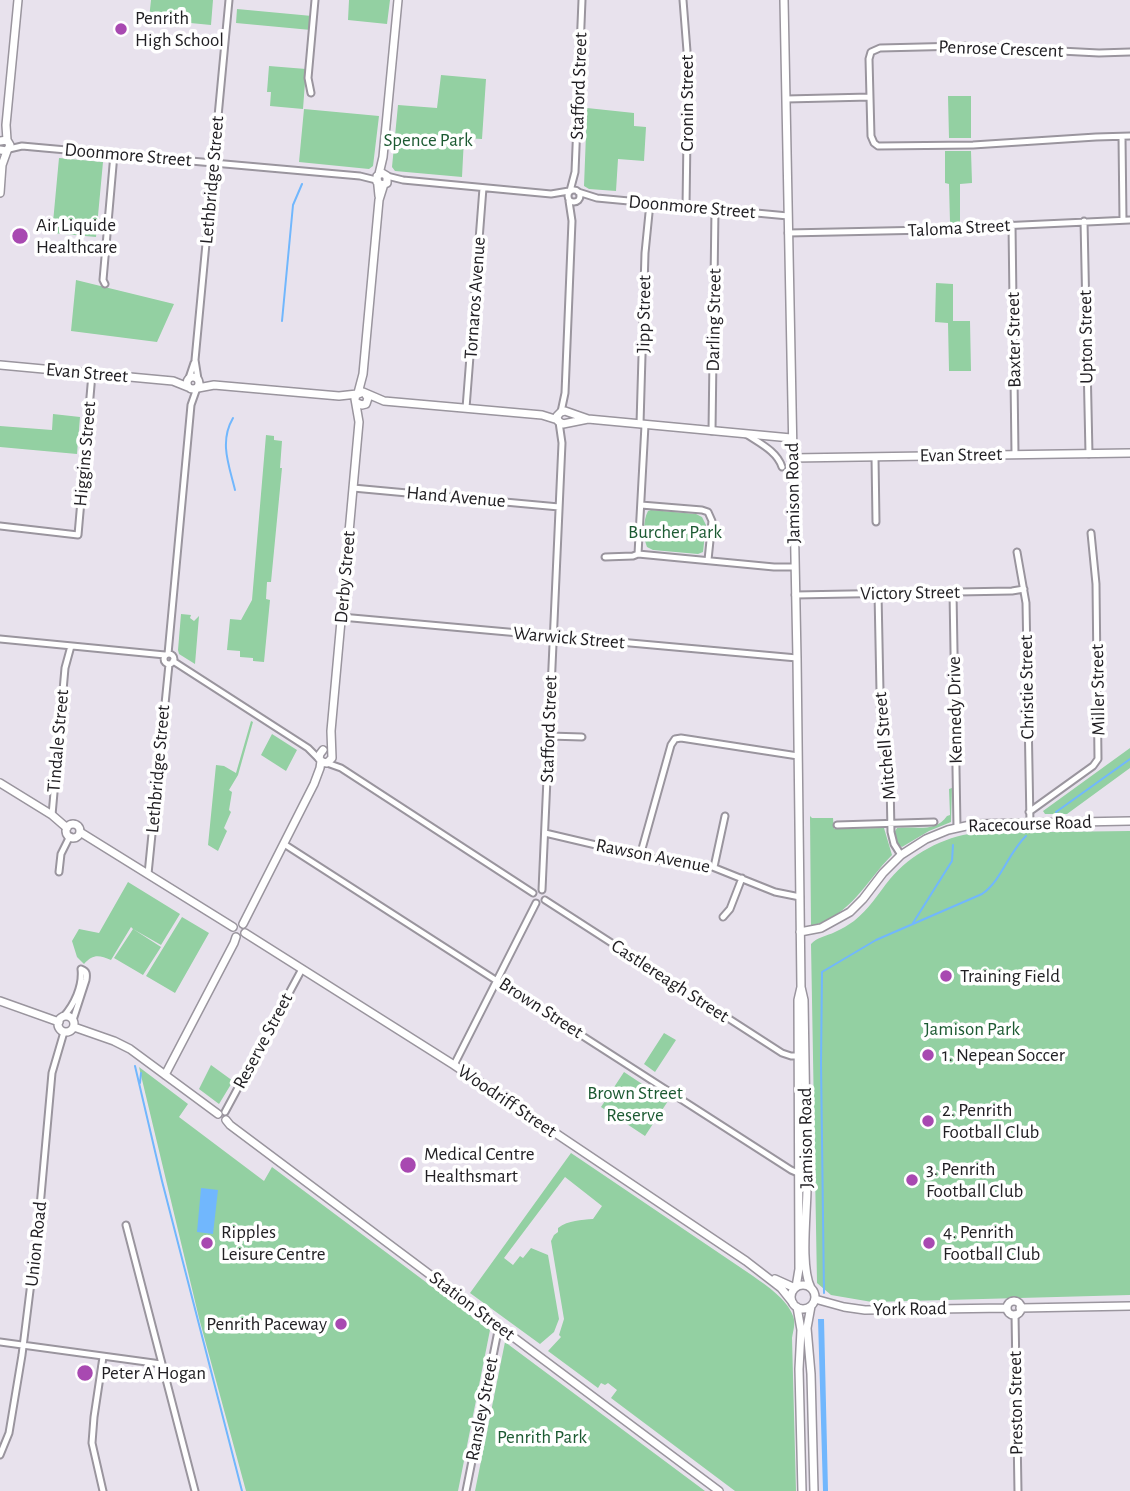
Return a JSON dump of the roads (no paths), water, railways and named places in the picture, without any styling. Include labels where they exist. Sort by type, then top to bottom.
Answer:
[{"type":"street","points":[[0,193],[18,0]]},
{"type":"street","name":"Lethbridge Street","points":[[167,654],[191,405],[189,383],[195,360],[229,0]]},
{"type":"street","points":[[311,93],[308,78],[315,0]]},
{"type":"street","name":"Derby Street","points":[[332,755],[331,731],[398,0]]},
{"type":"street","name":"Stafford Street","points":[[578,192],[575,172],[582,0]]},
{"type":"street","name":"Cronin Street","points":[[683,0],[688,64],[686,207]]},
{"type":"street","name":"Jamison Road","points":[[784,0],[801,987],[804,1000],[807,1190],[805,1267],[811,1288]]},
{"type":"street","points":[[869,41],[873,50],[869,59],[871,136],[876,145]]},
{"type":"street","name":"Penrose Crescent","points":[[873,50],[963,46],[1130,52]]},
{"type":"street","points":[[786,99],[870,97]]},
{"type":"street","points":[[876,145],[974,145],[1130,136]]},
{"type":"street","points":[[1122,137],[1127,220]]},
{"type":"street","name":"Doonmore Street","points":[[4,145],[551,194],[570,191]]},
{"type":"street","points":[[871,153],[876,145]]},
{"type":"street","points":[[104,284],[114,154]]},
{"type":"street","name":"Stafford Street","points":[[570,191],[575,172]]},
{"type":"street","name":"Tornaros Avenue","points":[[466,408],[483,188]]},
{"type":"street","points":[[570,191],[578,192],[578,201],[569,201],[567,197],[570,191]]},
{"type":"street","name":"Doonmore Street","points":[[578,192],[597,198],[788,216]]},
{"type":"street","name":"Doonmore Street","points":[[551,194],[569,201]]},
{"type":"street","name":"Doonmore Street","points":[[578,201],[597,198]]},
{"type":"street","name":"Stafford Street","points":[[542,890],[572,221],[569,201]]},
{"type":"street","name":"Stafford Street","points":[[572,221],[578,201]]},
{"type":"street","name":"Jipp Street","points":[[639,554],[645,253],[650,203]]},
{"type":"street","name":"Darling Street","points":[[712,431],[715,209]]},
{"type":"street","name":"Taloma Street","points":[[788,233],[977,229],[1127,220]]},
{"type":"street","name":"Upton Street","points":[[1084,221],[1088,454]]},
{"type":"street","name":"Baxter Street","points":[[1012,225],[1015,454]]},
{"type":"street","name":"Lethbridge Street","points":[[195,360],[198,379]]},
{"type":"street","name":"Evan Street","points":[[0,365],[189,383]]},
{"type":"street","name":"Higgins Street","points":[[0,526],[75,535],[92,374]]},
{"type":"street","points":[[214,385],[195,377],[189,383],[192,389],[214,385],[791,438]]},
{"type":"street","points":[[197,388],[200,382],[198,379]]},
{"type":"street","name":"Lethbridge Street","points":[[191,405],[197,388]]},
{"type":"street","points":[[746,434],[769,450],[782,467]]},
{"type":"street","points":[[769,450],[774,437]]},
{"type":"street","name":"Evan Street","points":[[792,458],[1130,453]]},
{"type":"street","points":[[875,457],[876,522]]},
{"type":"street","name":"Hand Avenue","points":[[353,488],[559,507]]},
{"type":"street","points":[[641,505],[708,512],[712,522],[708,561]]},
{"type":"street","name":"Miller Street","points":[[1029,812],[1093,766],[1098,759],[1096,584],[1091,533]]},
{"type":"street","name":"Christie Street","points":[[1017,552],[1026,603],[1030,823]]},
{"type":"street","points":[[605,558],[639,554],[794,566]]},
{"type":"street","name":"Victory Street","points":[[795,595],[1024,589]]},
{"type":"street","name":"Kennedy Drive","points":[[953,592],[957,827]]},
{"type":"street","name":"Mitchell Street","points":[[878,593],[881,741],[890,781],[893,840],[901,855]]},
{"type":"street","name":"Warwick Street","points":[[341,617],[797,658]]},
{"type":"street","points":[[0,639],[167,654],[164,661],[308,748],[324,762],[341,768],[533,892]]},
{"type":"street","name":"Tindale Street","points":[[52,815],[65,668],[63,645]]},
{"type":"street","name":"Tindale Street","points":[[65,668],[71,646]]},
{"type":"street","name":"Lethbridge Street","points":[[148,874],[171,663]]},
{"type":"street","name":"Derby Street","points":[[323,751],[331,731]]},
{"type":"street","points":[[549,736],[582,737]]},
{"type":"street","points":[[640,856],[671,745],[675,739],[681,737],[798,756]]},
{"type":"street","points":[[308,748],[329,751],[341,768]]},
{"type":"street","points":[[323,751],[320,754],[324,762]]},
{"type":"street","points":[[243,925],[320,768],[324,762],[332,760],[332,755]]},
{"type":"street","points":[[0,783],[52,815],[67,828],[70,836]]},
{"type":"street","points":[[714,867],[725,816]]},
{"type":"street","name":"Racecourse Road","points":[[800,932],[821,928],[850,912],[901,855],[926,839],[957,827],[975,824],[1130,821]]},
{"type":"street","points":[[837,825],[934,822]]},
{"type":"street","points":[[67,828],[76,824],[80,832],[233,927]]},
{"type":"street","points":[[70,836],[76,836],[80,832]]},
{"type":"street","name":"Rawson Avenue","points":[[545,833],[668,862],[714,867],[775,892],[800,897]]},
{"type":"street","points":[[59,872],[61,854],[70,836]]},
{"type":"street","name":"Brown Street","points":[[284,844],[798,1172]]},
{"type":"street","points":[[723,917],[730,909],[742,878]]},
{"type":"street","points":[[533,892],[542,890],[546,895],[545,900],[536,903]]},
{"type":"street","points":[[533,892],[532,897],[536,903]]},
{"type":"street","name":"Castlereagh Street","points":[[545,900],[782,1053],[797,1056]]},
{"type":"street","points":[[454,1065],[536,903]]},
{"type":"street","points":[[237,923],[243,925],[246,929],[242,937],[236,937],[232,933],[233,927],[237,923]]},
{"type":"street","name":"Woodriff Street","points":[[245,933],[454,1065],[765,1274],[795,1305]]},
{"type":"street","points":[[166,1075],[236,937]]},
{"type":"street","points":[[81,969],[87,974],[86,980],[69,1032],[60,1029],[61,1020],[72,1006],[81,981],[81,969]]},
{"type":"street","name":"Reserve Street","points":[[223,1115],[302,969]]},
{"type":"street","name":"Jamison Road","points":[[796,1288],[799,1269],[797,1056],[798,1000],[801,987]]},
{"type":"street","points":[[0,1001],[61,1020],[67,1017],[73,1023]]},
{"type":"street","name":"Station Street","points":[[73,1023],[122,1044],[223,1115],[230,1125],[719,1491]]},
{"type":"street","name":"Union Road","points":[[0,1455],[9,1433],[24,1346],[39,1218],[51,1073],[64,1032]]},
{"type":"street","points":[[125,1224],[195,1491]]},
{"type":"street","name":"Woodriff Street","points":[[765,1274],[796,1288]]},
{"type":"street","points":[[802,1491],[799,1369],[801,1330],[792,1295],[796,1288],[804,1285],[811,1288],[815,1295],[807,1328],[814,1491]]},
{"type":"street","name":"York Road","points":[[813,1302],[865,1310],[1007,1308],[1013,1301],[1018,1303],[1018,1311],[1130,1306]]},
{"type":"street","points":[[795,1305],[803,1309],[813,1302]]},
{"type":"street","name":"Preston Street","points":[[1018,1311],[1018,1491]]},
{"type":"street","name":"Ransley Street","points":[[466,1491],[499,1326]]},
{"type":"street","points":[[0,1342],[161,1364]]},
{"type":"street","points":[[103,1357],[92,1443],[103,1491]]},
{"type":"water","points":[[201,1188],[218,1190],[213,1234],[197,1232]]},
{"type":"water","points":[[818,1319],[824,1319],[828,1491],[823,1491]]},
{"type":"waterway","points":[[282,321],[293,205],[302,184]]},
{"type":"waterway","points":[[233,418],[226,445],[235,490]]},
{"type":"waterway","points":[[1056,812],[1130,759]]},
{"type":"waterway","points":[[824,1293],[822,972],[876,940],[982,894],[995,881],[1026,836]]},
{"type":"waterway","points":[[913,923],[952,861],[953,845]]},
{"type":"waterway","points":[[135,1066],[242,1491]]},
{"type":"waterway","points":[[140,1083],[141,1073]]},
{"type":"place","name":"Penrith High School","points":[[121,29]]},
{"type":"place","name":"Air Liquide Healthcare","points":[[20,236]]},
{"type":"place","name":"Training Field","points":[[946,976]]},
{"type":"place","name":"1. Nepean Soccer","points":[[928,1055]]},
{"type":"place","name":"2. Penrith Football Club","points":[[928,1121]]},
{"type":"place","name":"Medical Centre Healthsmart","points":[[408,1165]]},
{"type":"place","name":"3. Penrith Football Club","points":[[912,1180]]},
{"type":"place","name":"Ripples Leisure Centre","points":[[207,1243]]},
{"type":"place","name":"4. Penrith Football Club","points":[[929,1243]]},
{"type":"place","name":"Penrith Paceway","points":[[341,1324]]},
{"type":"place","name":"Peter A Hogan","points":[[85,1373]]},
{"type":"park label","name":"Spence Park","points":[[428,140]]},
{"type":"park label","name":"Burcher Park","points":[[675,532]]},
{"type":"park label","name":"Jamison Park","points":[[972,1029]]},
{"type":"park label","name":"Brown Street Reserve","points":[[635,1104]]},
{"type":"park label","name":"Penrith Park","points":[[542,1437]]}]
